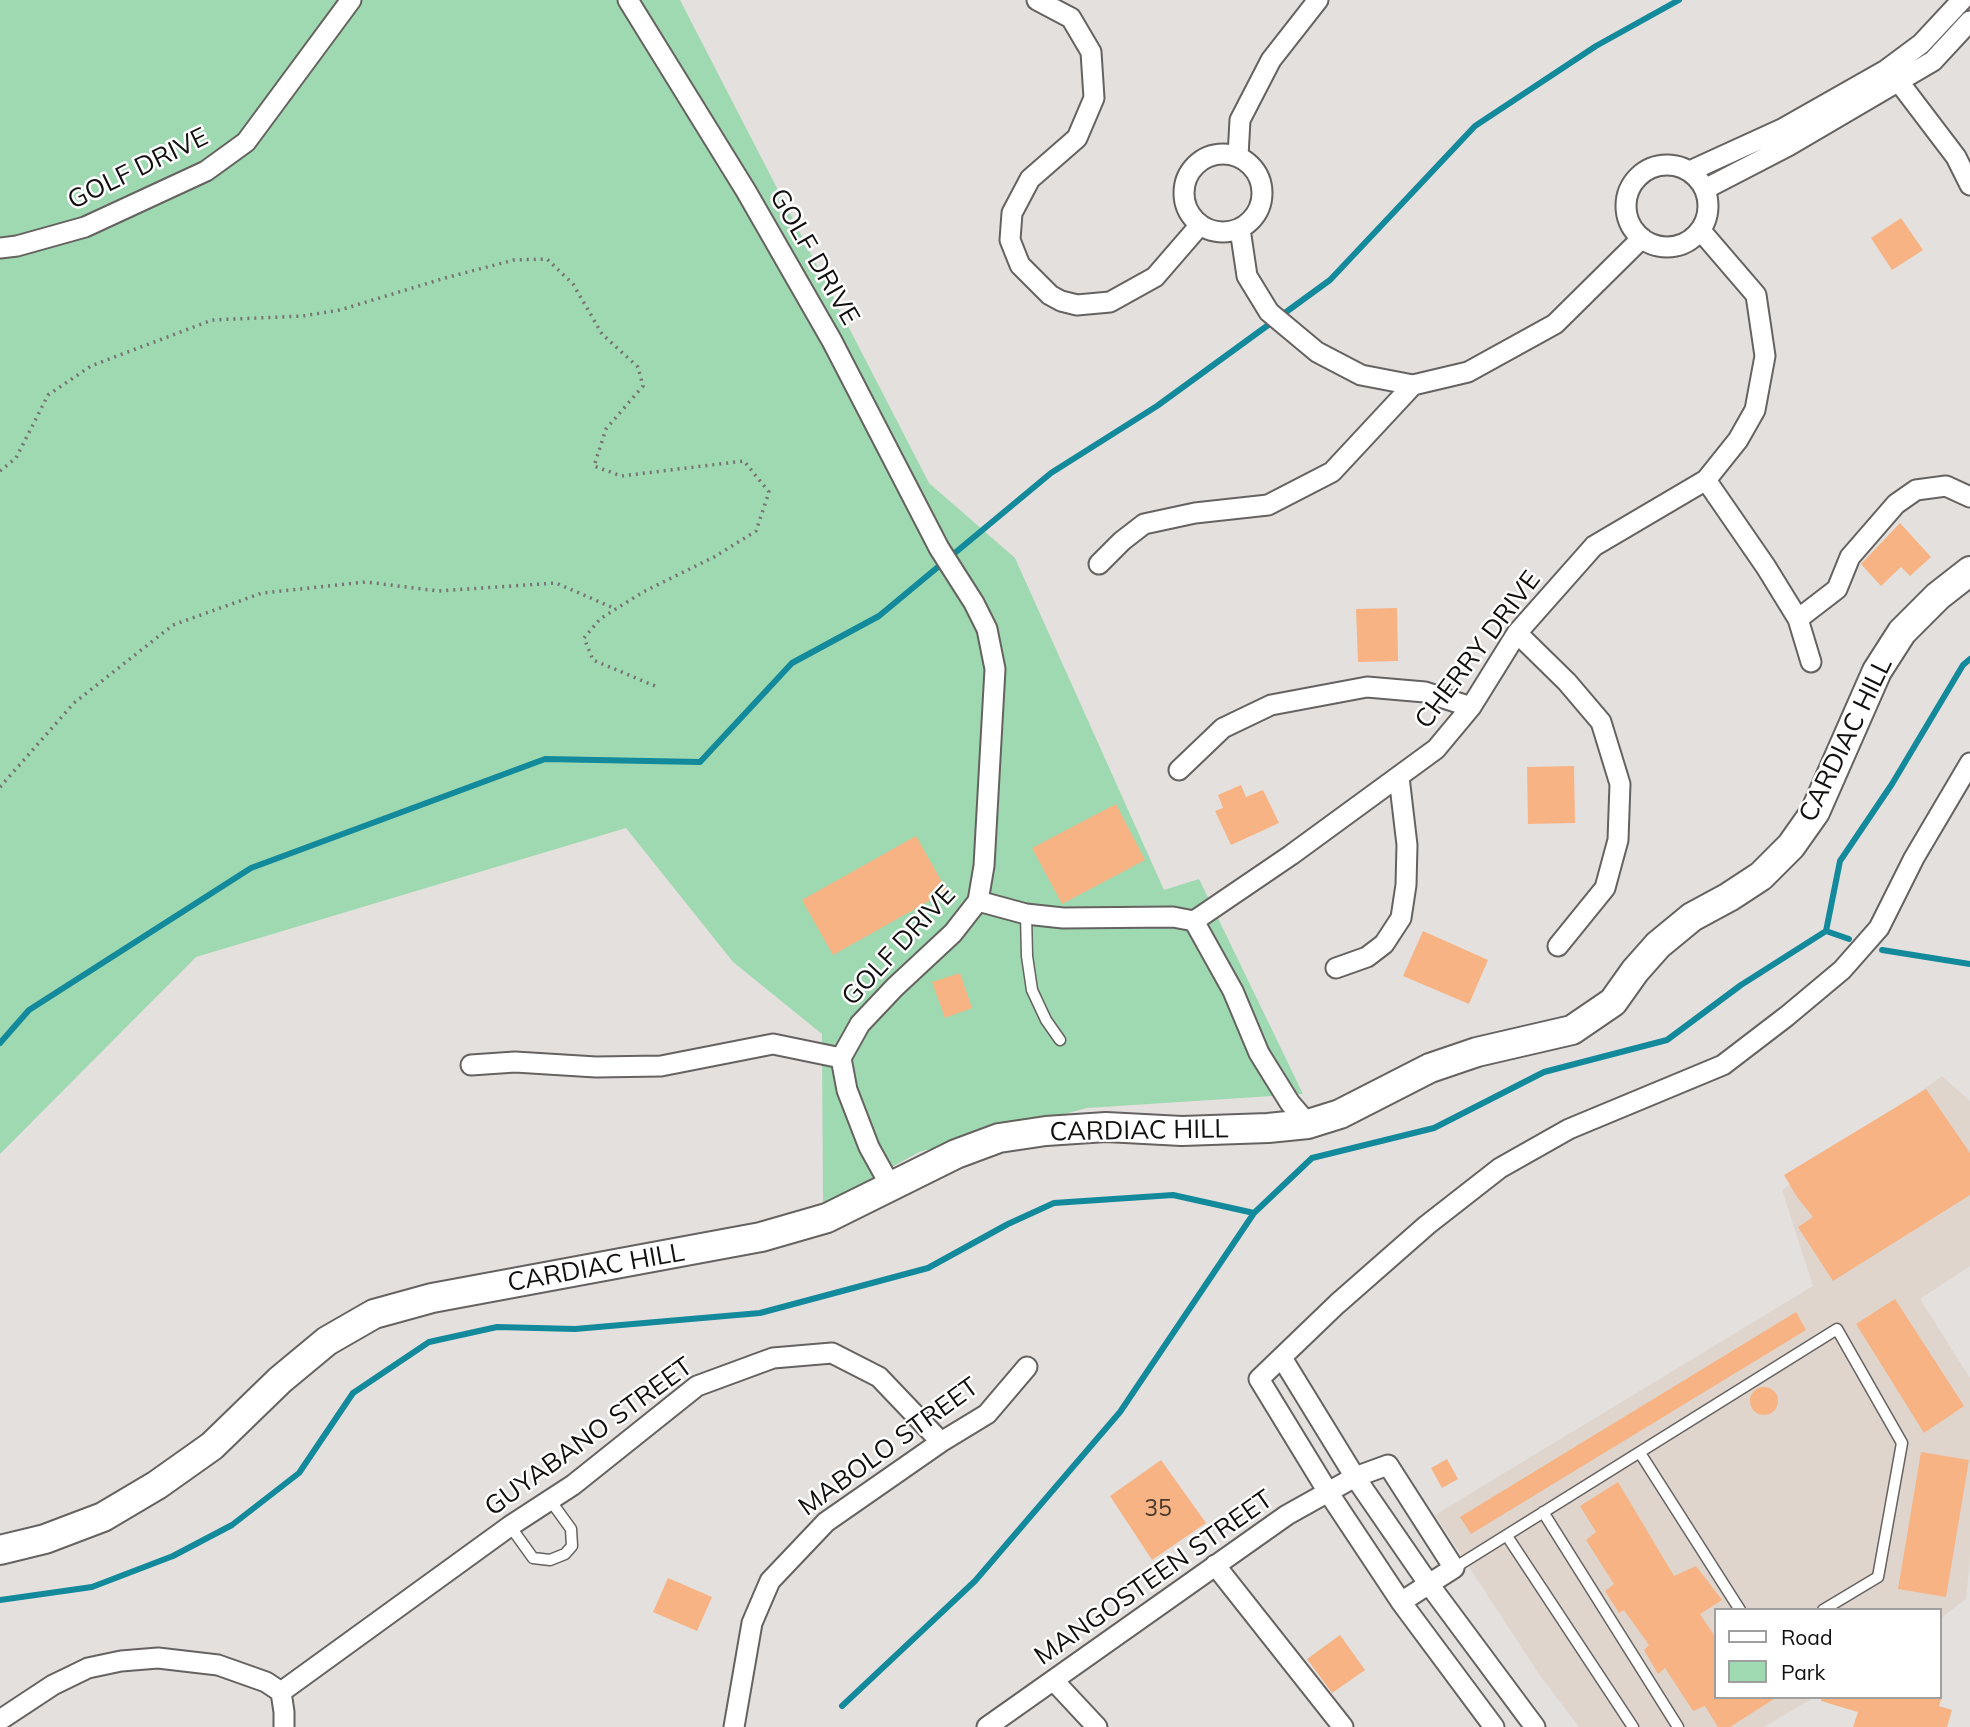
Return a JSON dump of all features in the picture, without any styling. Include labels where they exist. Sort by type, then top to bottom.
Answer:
[{"type":"main road","name":"CARDIAC HILL","points":[[0,1550],[45,1539],[103,1517],[157,1485],[212,1446],[279,1380],[318,1349],[374,1314],[432,1298],[761,1237],[827,1218],[956,1154],[999,1138],[1046,1131],[1106,1127],[1182,1131],[1308,1124],[1340,1114],[1430,1068],[1477,1052],[1572,1030],[1613,1002],[1658,945],[1692,917],[1761,876],[1791,846],[1815,812],[1877,671],[1902,632],[1937,596],[1970,571]]},
{"type":"street","name":"GOLF DRIVE","points":[[0,248],[17,246],[85,227],[216,164],[246,142],[351,0]]},
{"type":"street","name":"GOLF DRIVE","points":[[628,0],[747,191],[825,330],[939,548],[987,629],[995,669],[984,866],[978,901],[953,933],[860,1024],[841,1058]]},
{"type":"street","points":[[1037,0],[1071,18],[1078,29],[1091,52],[1094,98],[1077,138],[1030,179],[1012,213],[1010,240],[1020,265],[1050,295],[1061,301],[1077,305],[1110,302],[1155,276],[1200,225]]},
{"type":"street","points":[[1238,156],[1240,120],[1271,60],[1318,0]]},
{"type":"street","points":[[1705,189],[1788,146],[1892,76],[1962,0]]},
{"type":"street","points":[[1690,171],[1892,76],[1933,61],[1970,20]]},
{"type":"street","points":[[1892,76],[1956,157],[1970,186]]},
{"type":"street","points":[[1222,153],[1238,156],[1252,166],[1261,180],[1263,196],[1260,210],[1252,221],[1240,229],[1220,232],[1200,225],[1189,214],[1184,198],[1185,182],[1193,168],[1205,158],[1222,153]]},
{"type":"street","points":[[1670,164],[1690,171],[1705,189],[1709,206],[1707,218],[1701,231],[1689,241],[1676,247],[1662,247],[1648,243],[1633,230],[1626,212],[1626,200],[1636,179],[1655,166],[1670,164]]},
{"type":"street","points":[[1240,229],[1247,276],[1269,312],[1317,352],[1361,375],[1413,385],[1468,372],[1555,324],[1642,237]]},
{"type":"street","name":"CHERRY DRIVE","points":[[1194,922],[1436,749],[1471,707],[1517,633],[1594,546],[1706,480],[1738,440],[1755,410],[1765,356],[1756,295],[1701,231]]},
{"type":"street","points":[[1099,564],[1144,524],[1195,513],[1268,505],[1332,472],[1413,385]]},
{"type":"street","points":[[1706,480],[1798,619],[1811,662]]},
{"type":"street","points":[[1798,619],[1837,589],[1850,556],[1896,504],[1916,490],[1946,486],[1970,497]]},
{"type":"street","points":[[1517,633],[1567,682],[1601,722],[1620,784],[1618,839],[1605,888],[1558,946]]},
{"type":"street","points":[[1178,770],[1223,728],[1271,705],[1367,687],[1425,692],[1471,707]]},
{"type":"street","points":[[1494,1727],[1401,1602],[1328,1492],[1259,1379],[1336,1304],[1427,1225],[1500,1168],[1569,1129],[1723,1065],[1842,970],[1879,928],[1914,858],[1970,764]]},
{"type":"street","points":[[1336,968],[1367,957],[1384,944],[1401,918],[1406,885],[1407,845],[1399,777]]},
{"type":"street","points":[[978,901],[1026,914],[1063,918],[1173,917],[1194,922],[1233,990],[1259,1053],[1290,1103],[1308,1124]]},
{"type":"street","points":[[471,1065],[514,1062],[596,1067],[661,1066],[772,1044],[841,1058],[847,1090],[869,1147],[890,1185]]},
{"type":"street","name":"GUYABANO STREET","points":[[281,1692],[550,1500],[697,1386],[772,1358],[832,1353],[879,1377],[941,1442]]},
{"type":"street","points":[[1282,1359],[1355,1478],[1428,1583],[1535,1727]]},
{"type":"street","name":"MABOLO STREET","points":[[734,1727],[752,1623],[770,1581],[826,1522],[941,1442],[987,1415],[1027,1367]]},
{"type":"street","name":"MANGOSTEEN STREET","points":[[987,1727],[1287,1515],[1355,1478],[1388,1465],[1454,1568]]},
{"type":"street","points":[[1215,1565],[1343,1727]]},
{"type":"street","points":[[1401,1602],[1454,1568]]},
{"type":"street","points":[[0,1720],[53,1685],[88,1668],[121,1661],[158,1658],[218,1665],[266,1682],[281,1692],[284,1727]]},
{"type":"street","points":[[1054,1681],[1097,1727]]},
{"type":"lane","points":[[1026,914],[1027,956],[1032,990],[1046,1020],[1060,1040]]},
{"type":"lane","points":[[1454,1568],[1837,1329],[1902,1443],[1878,1577],[1826,1608]]},
{"type":"lane","points":[[1640,1453],[1739,1608]]},
{"type":"lane","points":[[510,1526],[533,1558],[550,1560],[565,1554],[572,1546],[571,1529],[550,1500]]},
{"type":"lane","points":[[1543,1512],[1678,1727]]},
{"type":"lane","points":[[1507,1536],[1633,1727]]},
{"type":"path","points":[[0,471],[16,458],[48,395],[91,366],[212,320],[303,316],[340,310],[479,269],[514,261],[547,259],[573,284],[601,334],[638,367],[643,386],[606,429],[594,466],[621,476],[744,461],[769,492],[756,531],[643,592],[600,619],[584,638],[593,660],[655,686]]},
{"type":"path","points":[[0,788],[74,703],[173,625],[262,593],[366,582],[438,591],[556,583],[616,609]]},
{"type":"shaded area","points":[[1942,1076],[1970,1101],[1970,1266],[1920,1299],[1970,1378],[1970,1558],[1966,1599],[1942,1617],[1942,1608],[1714,1608],[1714,1699],[1812,1699],[1764,1727],[1579,1727],[1541,1677],[1435,1515],[1813,1286],[1782,1190]]},
{"type":"green space","points":[[0,0],[680,0],[929,483],[1015,558],[1164,890],[1199,879],[1303,1094],[1087,1108],[919,1152],[823,1205],[822,1034],[733,962],[626,828],[196,957],[0,1154]]},
{"type":"building","points":[[1901,218],[1923,250],[1892,270],[1871,238]]},
{"type":"building","points":[[1900,523],[1931,557],[1910,576],[1901,567],[1881,586],[1861,564]]},
{"type":"building","points":[[1397,608],[1398,661],[1358,662],[1356,609]]},
{"type":"building","points":[[1574,766],[1575,823],[1528,824],[1527,767]]},
{"type":"building","points":[[1241,785],[1246,797],[1263,790],[1279,823],[1231,845],[1215,811],[1223,808],[1218,795]]},
{"type":"building","points":[[1116,804],[1145,860],[1062,904],[1032,848]]},
{"type":"building","points":[[916,836],[947,891],[833,955],[802,900]]},
{"type":"building","points":[[1423,931],[1488,960],[1469,1004],[1403,976]]},
{"type":"building","points":[[960,973],[972,1008],[945,1018],[932,982]]},
{"type":"building","points":[[1926,1089],[1970,1153],[1970,1195],[1833,1281],[1798,1227],[1813,1217],[1784,1175]]},
{"type":"building","points":[[1895,1299],[1964,1406],[1924,1433],[1856,1324]]},
{"type":"building","points":[[1796,1312],[1806,1330],[1471,1534],[1460,1517]]},
{"type":"building","points":[[1764,1387],[1774,1391],[1778,1401],[1774,1411],[1764,1415],[1754,1411],[1750,1401],[1754,1391]]},
{"type":"building","points":[[1921,1452],[1969,1460],[1946,1597],[1898,1589]]},
{"type":"building","points":[[1447,1459],[1458,1479],[1442,1488],[1431,1468]]},
{"type":"building","points":[[1161,1460],[1206,1523],[1152,1560],[1110,1496]]},
{"type":"building","points":[[1618,1482],[1674,1576],[1696,1566],[1722,1600],[1700,1614],[1714,1635],[1714,1699],[1774,1699],[1730,1727],[1718,1727],[1705,1706],[1693,1711],[1665,1668],[1658,1674],[1644,1650],[1649,1645],[1624,1610],[1619,1613],[1605,1591],[1614,1584],[1586,1540],[1596,1532],[1580,1506]]},
{"type":"building","points":[[668,1578],[712,1597],[697,1631],[653,1612]]},
{"type":"building","points":[[1340,1635],[1365,1670],[1332,1693],[1307,1659]]},
{"type":"building","points":[[1941,1699],[1939,1706],[1952,1710],[1947,1727],[1853,1727],[1858,1712],[1821,1701]]},
{"type":"waterway","points":[[0,1043],[29,1010],[251,868],[545,759],[700,762],[792,663],[879,616],[1051,473],[1157,406],[1330,280],[1475,126],[1596,46],[1679,0]]},
{"type":"waterway","points":[[842,1706],[975,1581],[1120,1412],[1254,1213],[1312,1158],[1434,1128],[1544,1072],[1667,1040],[1741,985],[1826,931],[1840,861],[1892,784],[1963,665],[1970,659]]},
{"type":"waterway","points":[[1826,931],[1849,939]]},
{"type":"waterway","points":[[1882,950],[1970,964]]},
{"type":"waterway","points":[[0,1600],[92,1587],[173,1556],[232,1525],[299,1473],[353,1393],[429,1342],[497,1327],[575,1329],[760,1313],[928,1268],[1008,1224],[1054,1203],[1173,1195],[1254,1213]]}]
